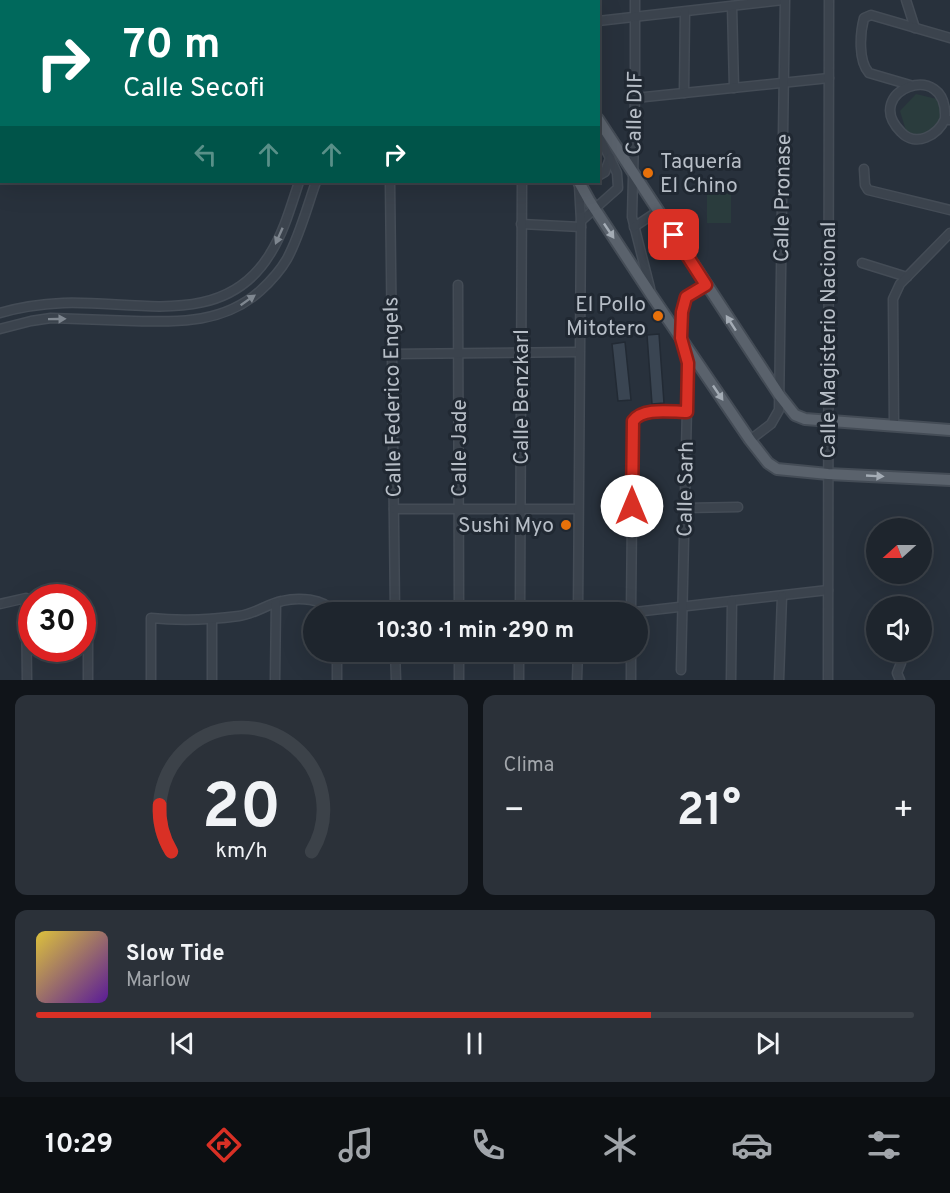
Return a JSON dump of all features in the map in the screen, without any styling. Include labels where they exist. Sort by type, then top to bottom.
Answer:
[{"type":"main road","points":[[600,122],[706,285],[795,415],[806,419],[950,430]]},
{"type":"main road","points":[[579,183],[652,296],[768,463],[777,469],[828,474],[950,480]]},
{"type":"street","name":"Calle DIF","points":[[635,0],[632,217],[652,296]]},
{"type":"street","points":[[600,21],[685,12],[700,5],[732,6],[784,0]]},
{"type":"street","name":"Calle Pronase","points":[[750,440],[771,424],[779,410],[784,0]]},
{"type":"street","name":"Calle Magisterio Nacional","points":[[828,680],[829,0]]},
{"type":"street","points":[[906,0],[915,28]]},
{"type":"street","points":[[732,6],[734,88]]},
{"type":"street","points":[[684,93],[685,12]]},
{"type":"street","points":[[910,85],[898,92],[892,101],[891,112],[898,130],[908,138],[925,138],[934,134],[948,119],[942,99],[935,90],[869,73],[862,58],[862,20],[871,15],[950,38]]},
{"type":"street","points":[[635,98],[829,78]]},
{"type":"street","points":[[522,224],[581,224],[618,188],[617,173],[600,139]]},
{"type":"street","points":[[600,175],[605,172],[610,158]]},
{"type":"street","points":[[864,169],[865,185],[868,190],[950,210]]},
{"type":"street","points":[[0,313],[65,303],[175,306],[202,303],[221,296],[240,286],[270,255],[280,237],[299,183]]},
{"type":"street","points":[[0,329],[51,318],[180,322],[215,317],[229,311],[256,294],[277,274],[286,261],[295,244],[316,183]]},
{"type":"street","name":"Calle Federico Engels","points":[[390,183],[395,602]]},
{"type":"street","name":"Calle Benzkarl","points":[[520,602],[522,183]]},
{"type":"street","points":[[578,183],[581,224],[578,602]]},
{"type":"street","points":[[634,227],[658,211]]},
{"type":"street","points":[[894,426],[892,308],[897,290],[950,233]]},
{"type":"street","points":[[862,262],[907,277]]},
{"type":"street","name":"Calle Jade","points":[[459,285],[459,602]]},
{"type":"street","name":"Calle Sarh","points":[[681,670],[688,363],[681,338],[683,303],[686,297],[706,285]]},
{"type":"street","points":[[392,354],[579,352]]},
{"type":"street","points":[[633,602],[633,421],[645,412],[687,412]]},
{"type":"street","points":[[685,508],[738,507]]},
{"type":"street","points":[[394,508],[578,508]]},
{"type":"street","points":[[648,610],[828,590]]},
{"type":"street","points":[[780,680],[782,596]]},
{"type":"street","points":[[0,604],[26,598],[27,680]]},
{"type":"street","points":[[151,680],[151,618],[182,621],[212,619],[250,614],[276,603],[303,599],[316,602]]},
{"type":"street","points":[[730,680],[732,601]]},
{"type":"street","points":[[275,680],[276,603]]},
{"type":"street","points":[[212,619],[212,680]]},
{"type":"street","points":[[88,662],[88,680]]},
{"type":"street","points":[[337,662],[337,680]]},
{"type":"street","points":[[395,662],[396,680]]},
{"type":"street","points":[[459,662],[459,680]]},
{"type":"street","points":[[519,662],[519,680]]},
{"type":"street","points":[[577,680],[578,662]]},
{"type":"street","points":[[631,662],[631,680]]},
{"type":"street","points":[[900,680],[897,673],[901,663]]},
{"type":"shaded area","points":[[916,94],[937,99],[944,123],[928,139],[907,134],[900,111]]},
{"type":"shaded area","points":[[707,184],[731,184],[731,223],[707,223]]},
{"type":"building","points":[[659,334],[664,403],[652,404],[647,335]]},
{"type":"building","points":[[625,342],[631,400],[618,401],[612,344]]},
{"type":"place","name":"Taquería El Chino","points":[[648,173]]},
{"type":"place","name":"El Pollo Mitotero","points":[[658,316]]},
{"type":"place","name":"Sushi Myo","points":[[566,525]]},
{"type":"route","points":[[632,506],[633,421],[645,412],[687,412],[688,363],[681,338],[683,303],[686,297],[706,285],[674,235]]}]
